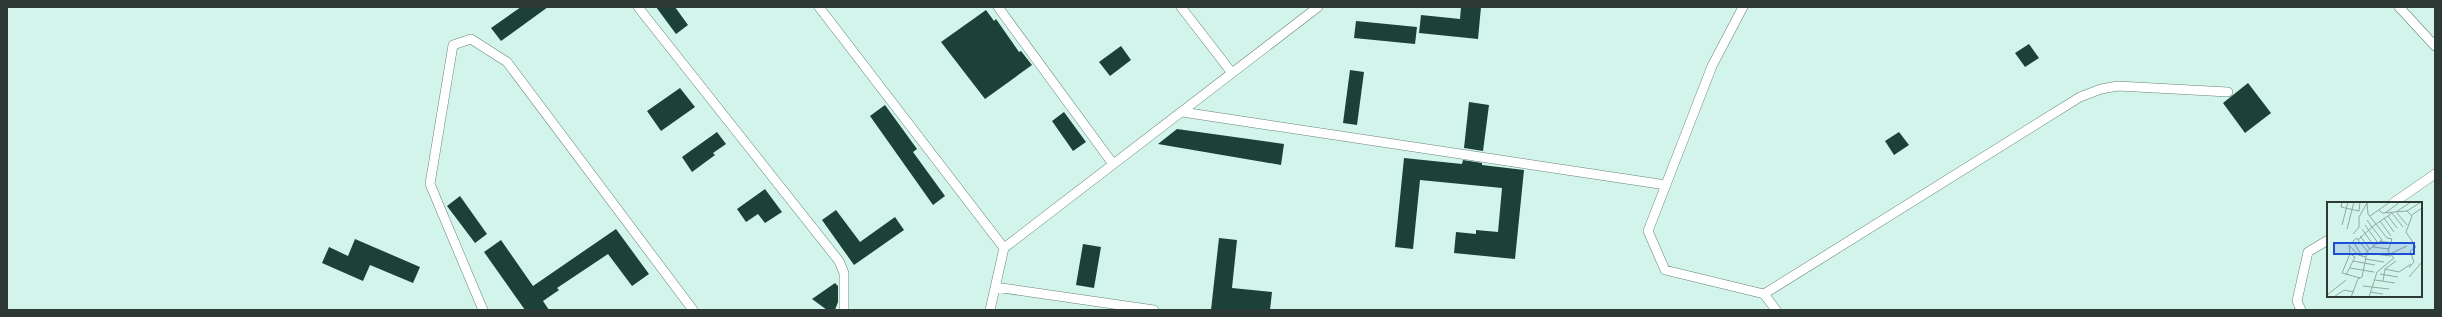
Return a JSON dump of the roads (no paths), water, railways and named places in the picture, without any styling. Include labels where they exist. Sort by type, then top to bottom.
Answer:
[{"type":"lane","points":[[638,7],[839,261],[844,273],[844,310]]},
{"type":"lane","points":[[819,7],[1004,248]]},
{"type":"lane","points":[[998,7],[1113,164]]},
{"type":"lane","points":[[1181,7],[1232,73]]},
{"type":"lane","points":[[990,310],[1004,248],[1318,7]]},
{"type":"lane","points":[[1743,7],[1712,66],[1648,232],[1665,270],[1764,294],[1776,310]]},
{"type":"lane","points":[[2399,7],[2435,46]]},
{"type":"lane","points":[[483,310],[430,184],[453,45],[471,39],[507,62],[693,310]]},
{"type":"lane","points":[[1764,294],[2080,97],[2101,89],[2118,86],[2228,92]]},
{"type":"lane","points":[[1182,112],[1666,185]]},
{"type":"lane","points":[[2394,202],[2435,174]]},
{"type":"lane","points":[[2301,310],[2296,301],[2308,252],[2327,241]]},
{"type":"lane","points":[[995,287],[1154,310]]}]
